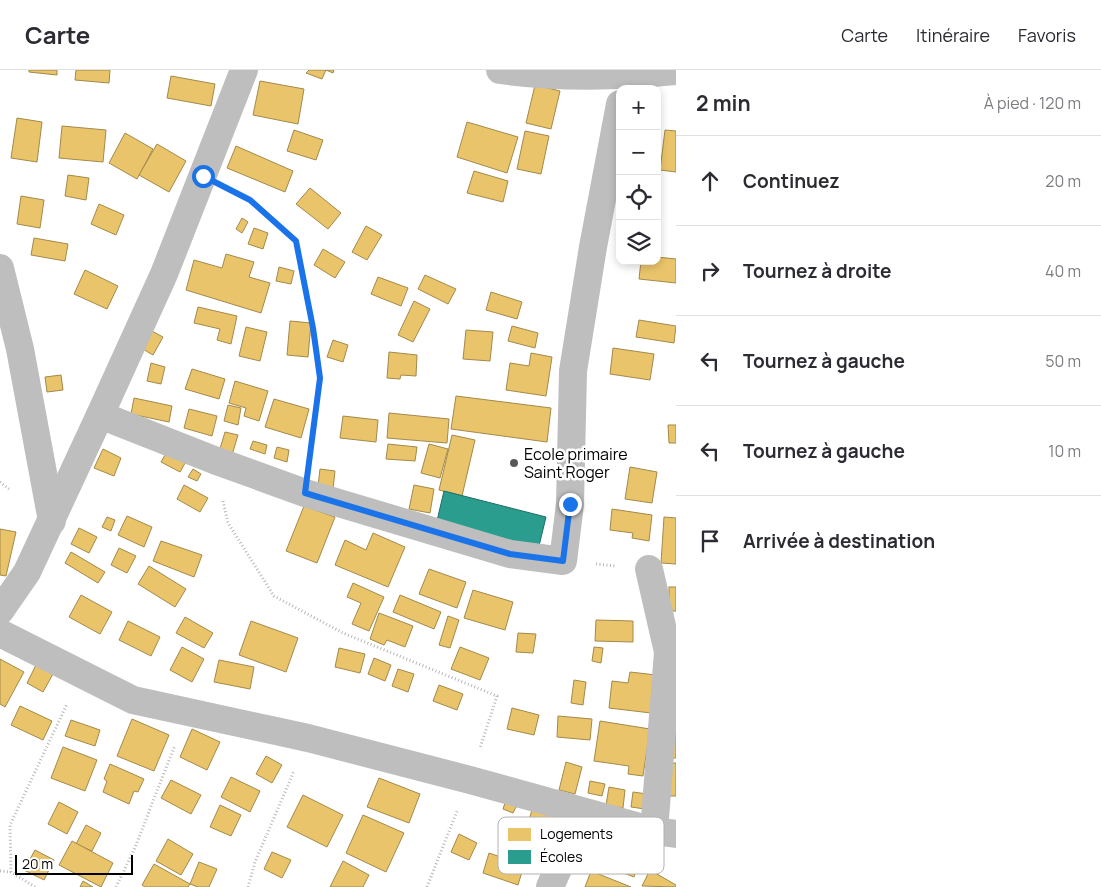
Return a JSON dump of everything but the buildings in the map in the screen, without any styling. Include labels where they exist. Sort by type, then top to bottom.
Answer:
[{"type":"street","points":[[0,611],[27,572],[100,416],[164,274],[244,70]]},
{"type":"street","points":[[500,70],[520,73],[575,73],[624,82],[676,71]]},
{"type":"street","points":[[100,416],[305,493],[510,554],[563,561],[570,504],[574,371],[593,247],[616,125]]},
{"type":"street","points":[[0,268],[20,349],[52,521]]},
{"type":"street","points":[[649,569],[668,652],[665,833]]},
{"type":"street","points":[[0,633],[133,700],[308,738],[603,817]]},
{"type":"street","points":[[581,817],[583,812]]},
{"type":"street","points":[[550,887],[556,874]]},
{"type":"path","points":[[203,176],[250,200],[296,241],[313,328],[320,378],[305,493]]},
{"type":"path","points":[[214,460],[228,524],[274,596],[343,632],[497,696],[470,780],[428,887]]},
{"type":"path","points":[[11,872],[10,825],[81,673]]},
{"type":"path","points":[[116,887],[134,850],[188,712]]},
{"type":"path","points":[[248,887],[255,862],[308,738]]},
{"type":"path","points":[[0,871],[11,872],[35,887]]},
{"type":"place","name":"Ecole primaire Saint Roger","points":[[514,463]]},
{"type":"route","points":[[203,176],[250,200],[296,241],[313,328],[320,378],[305,493],[510,554],[563,561],[570,504]]}]
